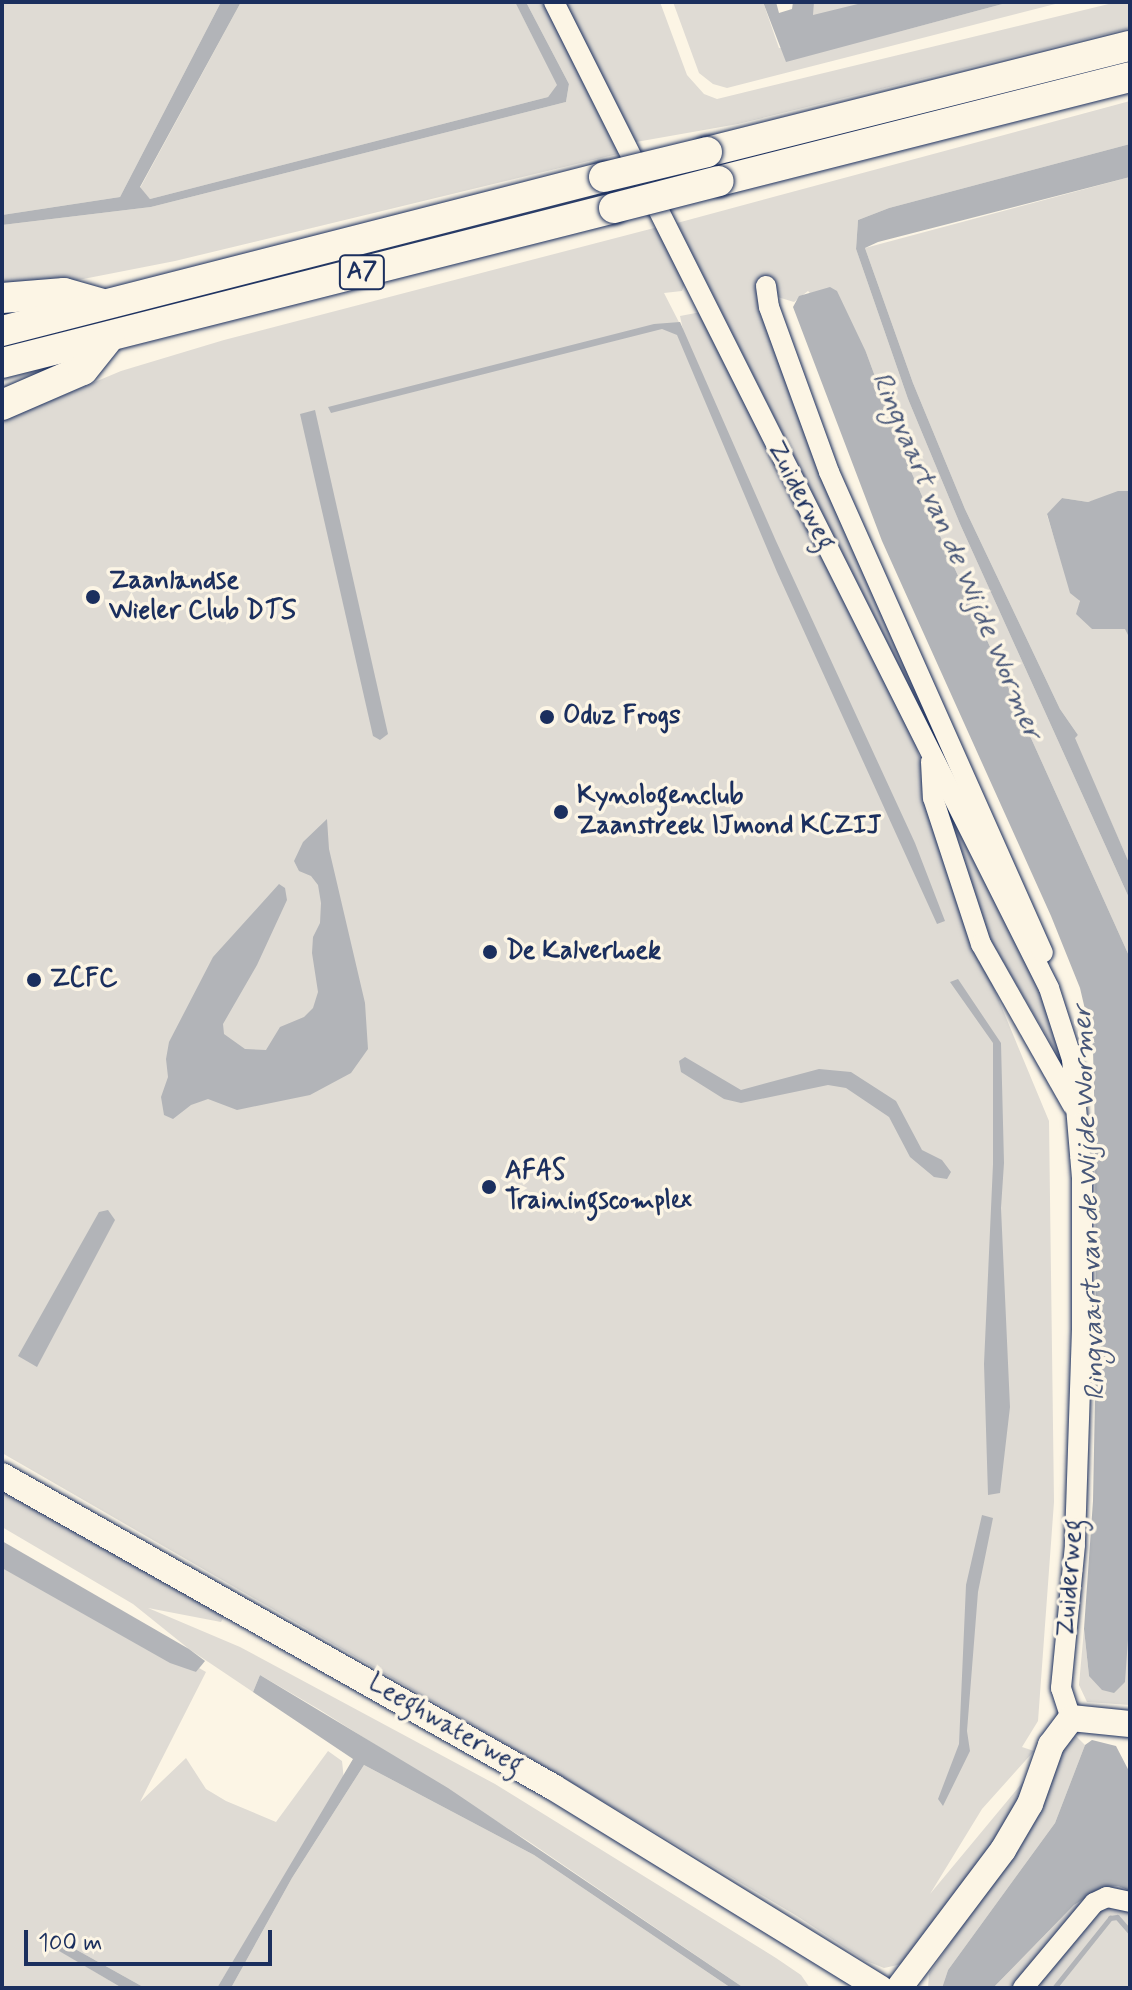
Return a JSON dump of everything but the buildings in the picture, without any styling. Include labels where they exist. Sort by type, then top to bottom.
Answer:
[{"type":"highway","name":"A7","points":[[2,331],[1130,46]]},
{"type":"highway","name":"A7","points":[[2,363],[1130,77]]},
{"type":"highway","points":[[2,298],[64,293],[105,305]]},
{"type":"highway","points":[[2,405],[83,370],[110,336]]},
{"type":"main road","name":"Leeghwaterweg","points":[[2,1476],[553,1787],[880,1988]]},
{"type":"main road","points":[[899,1988],[1003,1850],[1030,1804],[1051,1745],[1071,1718],[1130,1724]]},
{"type":"street","name":"Zuiderweg","points":[[554,2],[1049,988]]},
{"type":"street","name":"Zuiderweg","points":[[766,286],[769,307],[829,472],[1042,947],[1049,988],[1072,1059],[1082,1177],[1082,1329],[1075,1545],[1061,1688],[1071,1718]]},
{"type":"street","name":"Zuiderweg","points":[[930,750],[933,798],[981,944],[1077,1114]]},
{"type":"street","points":[[1023,1988],[1094,1903],[1107,1897],[1130,1902]]},
{"type":"shaded area","points":[[2,2],[221,2],[120,197],[2,215]]},
{"type":"shaded area","points":[[221,2],[241,2],[140,187],[150,199],[548,97],[557,85],[515,2],[526,2],[569,84],[566,102],[151,207],[2,225],[2,215],[120,197]]},
{"type":"shaded area","points":[[241,2],[515,2],[558,85],[548,97],[150,199],[140,188]]},
{"type":"shaded area","points":[[526,2],[543,2],[622,153],[175,261],[78,280],[2,287],[2,225],[151,207],[566,102],[569,84]]},
{"type":"shaded area","points":[[565,2],[660,2],[687,75],[704,94],[717,99],[1117,2],[1130,2],[1130,28],[738,124],[636,142]]},
{"type":"shaded area","points":[[673,2],[763,2],[779,48],[826,46],[798,2],[1003,2],[890,34],[1010,2],[1063,2],[727,88],[713,84],[699,73]]},
{"type":"shaded area","points":[[763,2],[776,2],[779,13],[792,9],[793,2],[814,2],[813,15],[866,2],[1010,2],[786,62]]},
{"type":"shaded area","points":[[1130,101],[1130,144],[889,208],[858,220],[856,249],[908,399],[960,524],[1130,900],[1130,958],[905,458],[866,352],[808,291],[794,302],[761,292],[1025,917],[677,223]]},
{"type":"shaded area","points":[[1130,144],[1130,177],[878,242],[865,248],[913,383],[965,509],[1060,709],[1078,735],[1075,738],[1130,865],[1130,900],[960,524],[908,399],[856,249],[858,220],[889,208]]},
{"type":"shaded area","points":[[1130,177],[1130,491],[1088,502],[1062,498],[1047,515],[1060,557],[1092,629],[1126,629],[1130,639],[1130,865],[1074,738],[1078,735],[1060,709],[965,509],[913,383],[865,248]]},
{"type":"shaded area","name":"De Kalverhoek","points":[[658,227],[685,283],[682,291],[664,293],[683,330],[680,316],[701,312],[910,722],[955,895],[1049,1121],[1054,1502],[1038,1721],[1022,1747],[1034,1751],[982,1809],[930,1894],[1032,1771],[995,1843],[902,1964],[884,1968],[864,1960],[797,1916],[486,1732],[2,1453],[2,421],[121,371],[224,340]]},
{"type":"shaded area","points":[[830,287],[837,291],[866,352],[905,458],[1130,958],[1130,1611],[1125,1682],[1114,1693],[1102,1690],[1089,1676],[1084,1629],[1093,1501],[1096,1348],[1093,1050],[1087,1018],[1080,988],[1051,916],[882,541],[793,307],[799,296]]},
{"type":"shaded area","points":[[680,322],[776,541],[915,843],[945,921],[937,924],[777,572],[677,335],[662,329],[331,413],[328,407],[654,324]]},
{"type":"shaded area","points":[[315,410],[388,734],[380,740],[373,736],[300,414]]},
{"type":"shaded area","points":[[1118,491],[1130,491],[1130,639],[1125,629],[1092,629],[1076,614],[1080,601],[1070,593],[1047,514],[1062,498],[1088,502]]},
{"type":"shaded area","points":[[944,796],[1035,974],[1063,1050],[1063,1064],[986,932]]},
{"type":"shaded area","points":[[327,819],[329,849],[365,1003],[368,1049],[351,1073],[310,1095],[237,1110],[208,1099],[191,1105],[173,1119],[164,1115],[161,1097],[168,1077],[166,1059],[169,1042],[213,957],[279,884],[285,888],[287,900],[257,965],[223,1024],[224,1034],[245,1049],[266,1050],[280,1027],[304,1017],[313,1008],[318,992],[312,953],[313,937],[320,923],[321,903],[318,885],[311,876],[299,871],[294,861],[303,842]]},
{"type":"shaded area","points":[[958,979],[1001,1043],[1004,1163],[1001,1208],[1010,1407],[1000,1493],[988,1495],[984,1364],[993,1164],[993,1043],[950,982]]},
{"type":"shaded area","points":[[685,1057],[741,1090],[819,1069],[851,1072],[896,1101],[922,1150],[942,1160],[951,1172],[947,1179],[934,1177],[910,1157],[889,1117],[846,1088],[828,1085],[741,1103],[724,1099],[681,1072],[679,1061]]},
{"type":"shaded area","points":[[108,1210],[115,1220],[37,1367],[18,1356],[99,1212]]},
{"type":"shaded area","points":[[2,1488],[225,1614],[221,1622],[148,1608],[240,1647],[495,1784],[776,1958],[801,1975],[810,1988],[744,1988],[528,1841],[320,1710],[260,1675],[253,1692],[189,1649],[133,1604],[2,1527]]},
{"type":"shaded area","points":[[982,1515],[993,1518],[978,1592],[967,1731],[970,1751],[943,1806],[938,1799],[959,1744],[966,1585]]},
{"type":"shaded area","points":[[2,1541],[205,1661],[196,1672],[170,1663],[2,1568]]},
{"type":"shaded area","points":[[3,1567],[196,1672],[199,1668],[206,1672],[140,1802],[186,1758],[206,1789],[276,1822],[328,1751],[342,1761],[344,1780],[217,1988],[145,1988],[59,1940],[55,1948],[122,1988],[2,1988]]},
{"type":"shaded area","points":[[1130,1611],[1130,1705],[1087,1702],[1079,1685],[1084,1629],[1089,1676],[1127,1626]]},
{"type":"shaded area","points":[[260,1675],[448,1788],[744,1988],[731,1988],[534,1855],[364,1765],[292,1878],[231,1988],[217,1988],[353,1759],[253,1692]]},
{"type":"shaded area","points":[[1073,1733],[1085,1745],[1055,1823],[948,1970],[942,1988],[928,1988],[929,1974],[1040,1813],[1063,1744]]},
{"type":"shaded area","points":[[1092,1740],[1116,1746],[1130,1773],[1130,1891],[1118,1886],[1101,1888],[1074,1905],[993,1988],[942,1988],[948,1970],[1055,1823],[1085,1745]]},
{"type":"shaded area","points":[[364,1765],[534,1855],[731,1988],[231,1988],[292,1878]]},
{"type":"shaded area","points":[[1118,1886],[1130,1891],[1130,1896],[1106,1893],[1016,1988],[993,1988],[1074,1905],[1100,1888]]},
{"type":"shaded area","points":[[1102,1905],[1130,1907],[1130,1988],[1030,1988]]},
{"type":"shaded area","points":[[59,1940],[145,1988],[122,1988],[54,1948]]},
{"type":"waterway","points":[[1054,1988],[1110,1918],[1117,1917],[1130,1932]]},
{"type":"place","name":"Zaanlandse Wieler Club DTS","points":[[93,597]]},
{"type":"place","name":"Oduz Frogs","points":[[547,717]]},
{"type":"place","name":"Kynologenclub Zaanstreek IJmond KCZIJ","points":[[561,812]]},
{"type":"place","name":"De Kalverhoek","points":[[490,952]]},
{"type":"place","name":"ZCFC","points":[[34,980]]},
{"type":"place","name":"AFAS Trainingscomplex","points":[[489,1187]]},
{"type":"water label","name":"Ringvaart van de Wijde Wormer","points":[[956,556]]},
{"type":"water label","name":"Ringvaart van de Wijde Wormer","points":[[1090,1203]]}]
